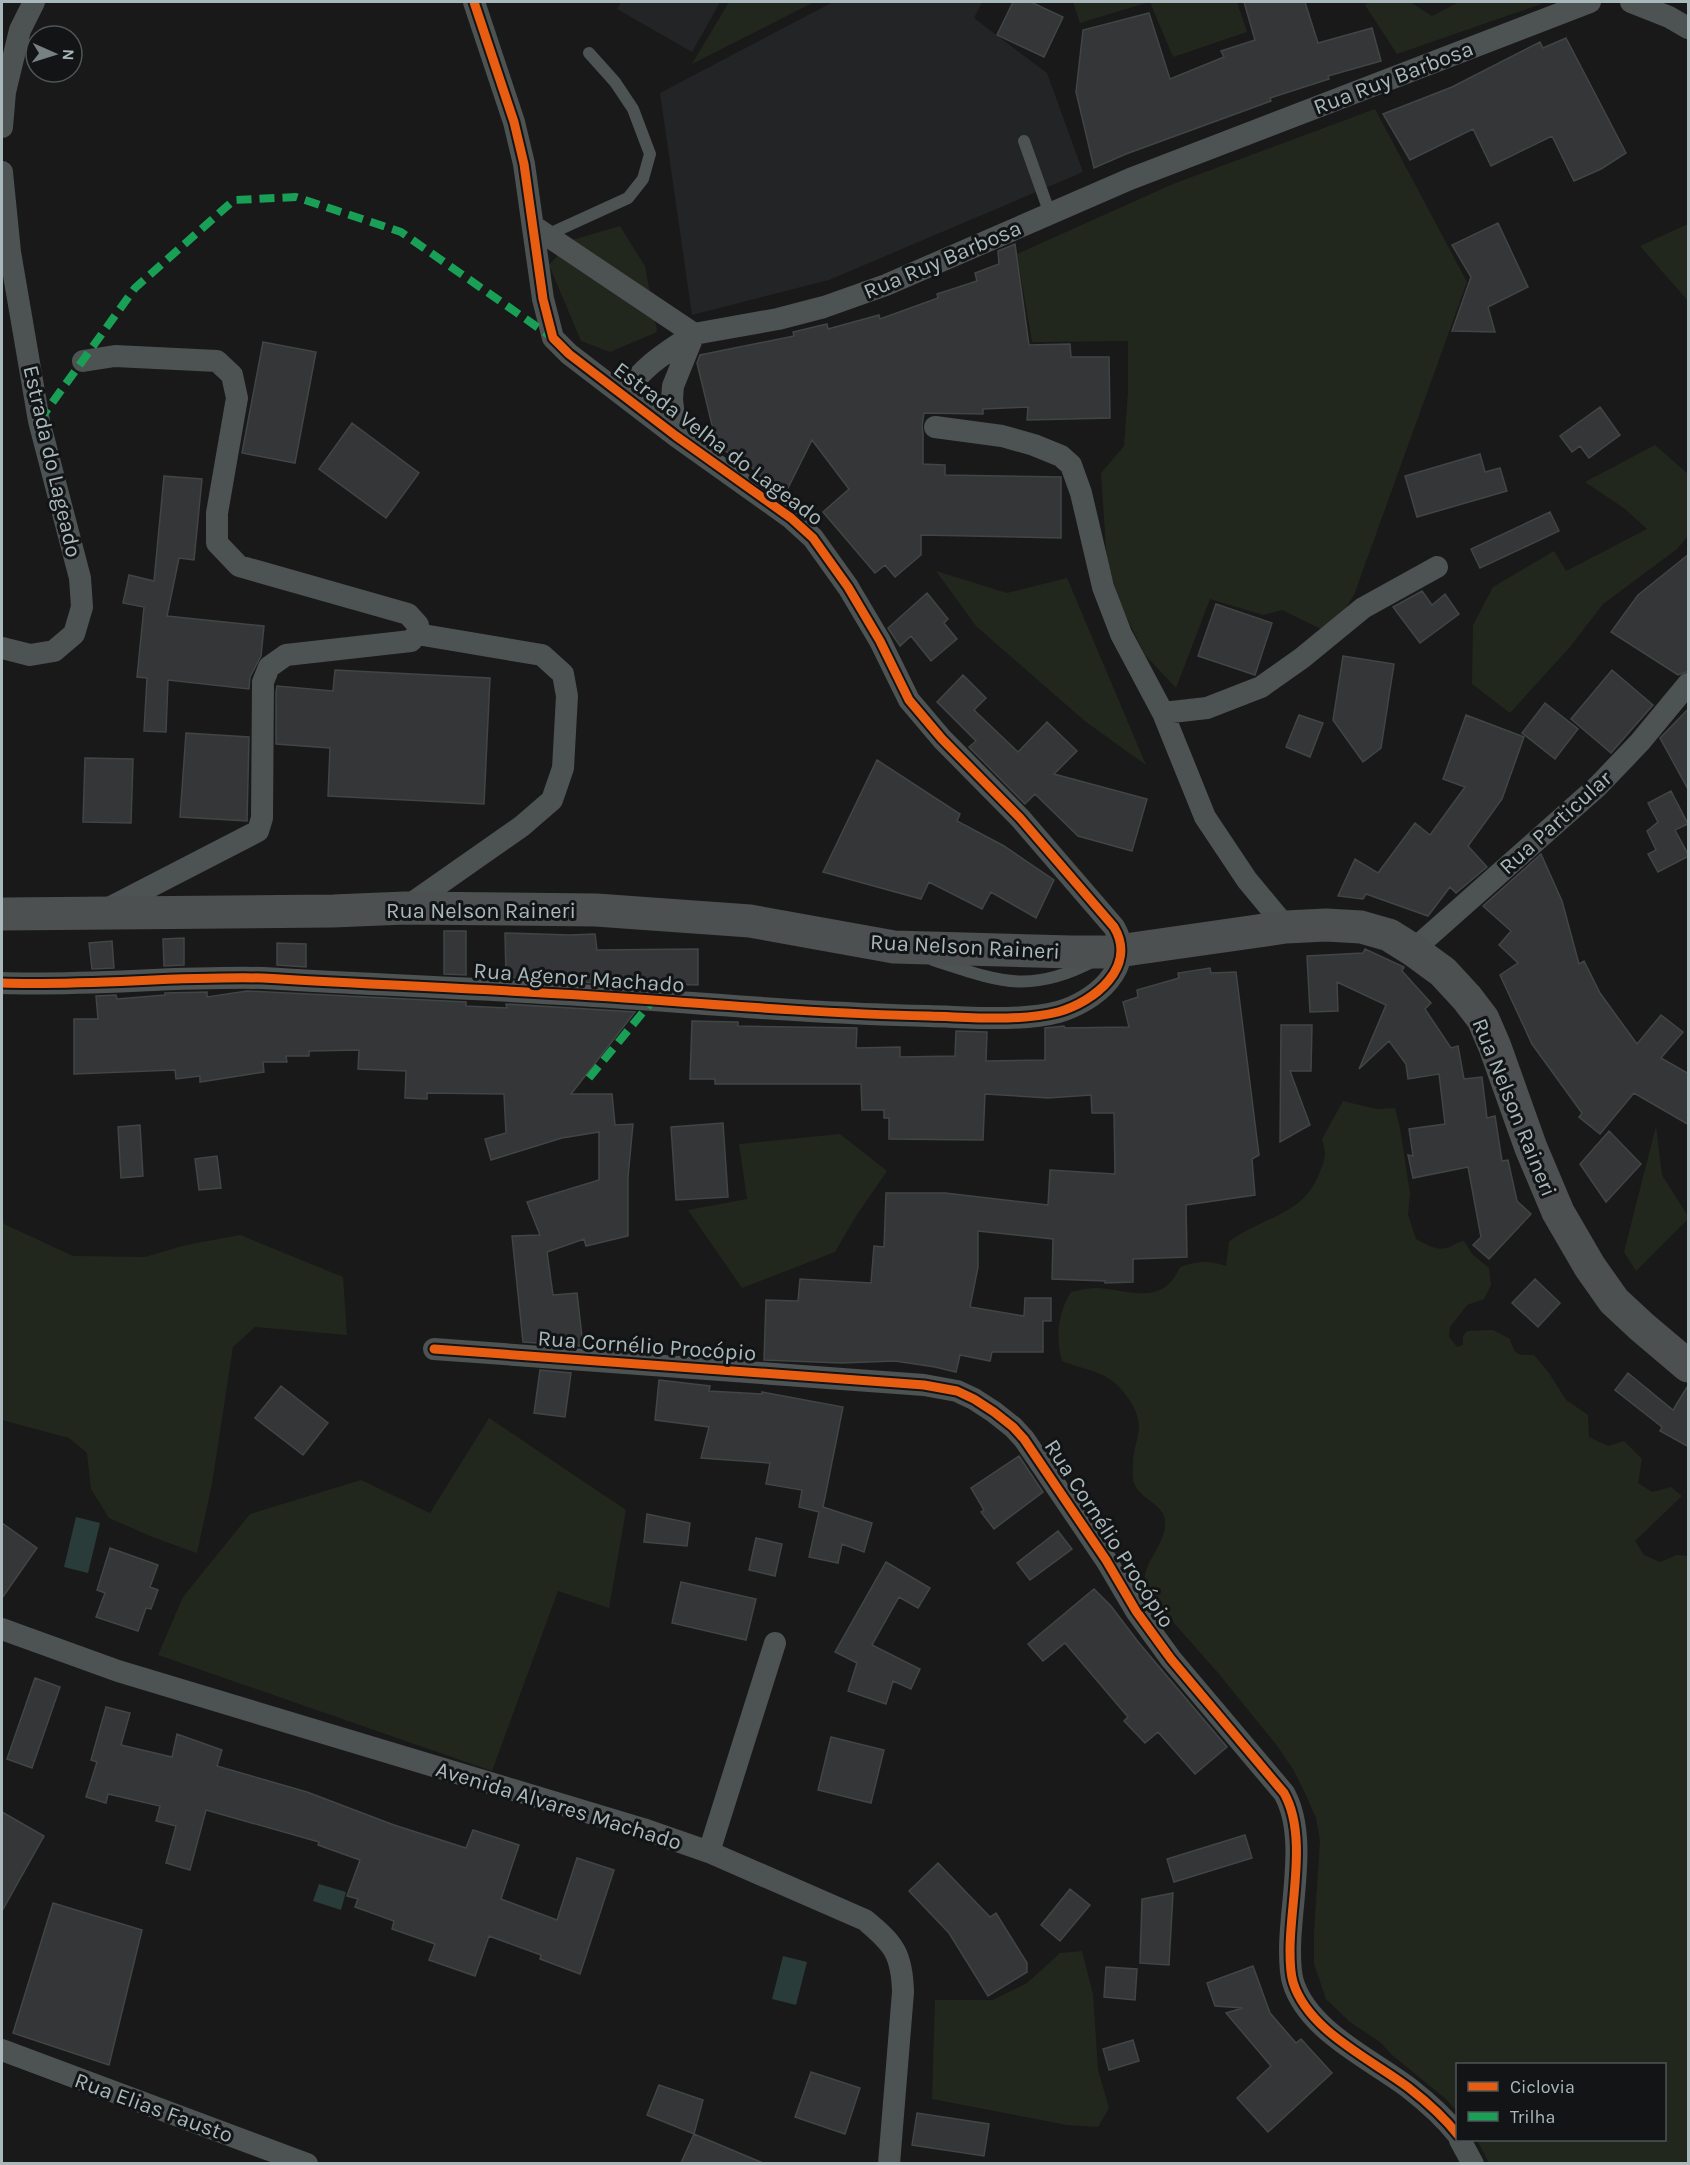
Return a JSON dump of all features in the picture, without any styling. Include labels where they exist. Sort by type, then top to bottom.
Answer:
[{"type":"main road","name":"Rua Nelson Raineri","points":[[2,914],[333,911],[405,908],[596,910],[750,921],[894,947],[1117,950],[1286,927],[1326,925],[1360,927],[1389,935],[1443,972],[1483,1019],[1558,1212],[1590,1267],[1614,1301],[1641,1327],[1689,1366]]},
{"type":"street","points":[[2,127],[5,92],[20,30],[34,2]]},
{"type":"street","name":"Estrada Velha do Lageado","points":[[474,2],[514,122],[540,230],[543,299],[553,338],[569,354],[676,436],[791,518],[813,538],[848,587],[880,641],[909,700],[942,739],[1020,818],[1105,914],[1119,936],[1117,950]]},
{"type":"street","name":"Rua Ruy Barbosa","points":[[694,334],[778,319],[824,307],[886,285],[1130,179],[1590,2]]},
{"type":"street","points":[[1631,2],[1669,17],[1689,28]]},
{"type":"street","name":"Estrada do Lageado","points":[[2,172],[10,252],[39,422],[80,578],[82,607],[74,634],[54,651],[30,655],[2,648]]},
{"type":"street","points":[[540,230],[694,334]]},
{"type":"street","points":[[623,395],[654,360],[694,334]]},
{"type":"street","points":[[676,436],[673,386],[694,334]]},
{"type":"street","points":[[83,361],[115,356],[217,361],[232,375],[237,398],[217,513],[218,543],[239,566],[408,614],[418,625],[417,634],[411,641],[286,655],[269,667],[263,682],[262,818],[258,831],[98,914]]},
{"type":"street","points":[[935,427],[1002,436],[1034,444],[1061,456],[1071,465],[1081,493],[1103,586],[1121,634],[1163,713],[1205,816],[1247,880],[1286,927]]},
{"type":"street","points":[[1163,713],[1207,708],[1261,687],[1302,658],[1363,608],[1437,567]]},
{"type":"street","points":[[405,908],[522,826],[552,800],[563,768],[567,696],[563,674],[542,656],[417,634]]},
{"type":"street","name":"Rua Particular","points":[[1413,950],[1598,786],[1640,742],[1689,684]]},
{"type":"street","name":"Rua Agenor Machado","points":[[2,983],[77,984],[201,978],[262,978],[653,1000],[851,1014],[982,1018],[1030,1016],[1057,1012],[1082,1003],[1100,989],[1119,967],[1117,950]]},
{"type":"street","name":"Rua Cornélio Procópio","points":[[434,1349],[924,1385],[957,1391],[994,1412],[1018,1433],[1042,1463],[1106,1560],[1136,1611],[1171,1659],[1284,1793],[1295,1832],[1296,1864],[1290,1924],[1290,1959],[1293,1982],[1302,2002],[1317,2020],[1350,2048],[1409,2088],[1441,2115],[1456,2133]]},
{"type":"street","name":"Avenida Alvares Machado","points":[[2,1629],[118,1671],[643,1829],[709,1852],[865,1920],[896,1950],[902,1971],[903,1992],[889,2163]]},
{"type":"street","points":[[709,1852],[775,1642]]},
{"type":"street","name":"Rua Elias Fausto","points":[[2,2050],[307,2163]]},
{"type":"street","points":[[1461,2141],[1473,2163]]},
{"type":"lane","points":[[540,230],[628,198],[643,179],[650,154],[633,108],[615,82],[589,53]]},
{"type":"lane","points":[[1024,141],[1050,214]]},
{"type":"shaded area","points":[[621,2],[720,2],[692,52],[617,9]]},
{"type":"shaded area","points":[[729,2],[814,2],[692,64]]},
{"type":"shaded area","points":[[833,2],[982,2],[974,18],[1047,73],[1083,172],[829,280],[692,315],[660,93]]},
{"type":"shaded area","points":[[1073,2],[1149,2],[1080,23]]},
{"type":"shaded area","points":[[1150,2],[1237,2],[1247,32],[1173,57]]},
{"type":"shaded area","points":[[1369,2],[1410,2],[1432,16],[1459,2],[1547,2],[1397,54],[1365,5]]},
{"type":"shaded area","points":[[1375,109],[1467,282],[1354,595],[1344,611],[1321,629],[1282,610],[1263,615],[1210,599],[1176,688],[1145,655],[1122,608],[1107,562],[1101,473],[1124,446],[1128,391],[1128,341],[1032,342],[1017,254],[1173,184]]},
{"type":"shaded area","points":[[1688,224],[1688,301],[1640,246]]},
{"type":"shaded area","points":[[620,226],[645,266],[657,332],[610,352],[581,341],[549,265],[572,240]]},
{"type":"shaded area","points":[[1655,445],[1688,474],[1688,536],[1677,549],[1603,604],[1570,647],[1510,713],[1472,684],[1473,625],[1493,587],[1554,551],[1566,571],[1647,529],[1625,509],[1585,482]]},
{"type":"shaded area","points":[[936,571],[1007,593],[1067,578],[1146,765],[1086,722],[976,626]]},
{"type":"shaded area","points":[[1343,1101],[1377,1109],[1395,1108],[1410,1193],[1408,1215],[1416,1239],[1441,1249],[1464,1241],[1472,1254],[1489,1268],[1491,1285],[1484,1299],[1467,1305],[1450,1327],[1449,1337],[1457,1347],[1463,1345],[1463,1336],[1467,1331],[1493,1330],[1510,1339],[1515,1352],[1534,1355],[1566,1400],[1588,1415],[1589,1437],[1608,1446],[1624,1441],[1642,1459],[1638,1483],[1652,1492],[1671,1487],[1682,1496],[1635,1541],[1644,1555],[1660,1562],[1677,1555],[1688,1556],[1688,2163],[1489,2163],[1478,2141],[1666,2141],[1666,2063],[1456,2063],[1456,2111],[1446,2099],[1392,2055],[1380,2042],[1350,2022],[1326,1999],[1314,1964],[1320,1841],[1316,1818],[1294,1771],[1278,1747],[1219,1674],[1145,1590],[1146,1571],[1163,1535],[1165,1519],[1163,1513],[1140,1492],[1133,1481],[1133,1460],[1139,1424],[1132,1404],[1121,1389],[1107,1377],[1062,1361],[1059,1325],[1063,1308],[1071,1292],[1099,1288],[1135,1293],[1156,1292],[1173,1279],[1180,1267],[1203,1262],[1226,1266],[1229,1242],[1292,1208],[1312,1188],[1324,1161],[1322,1139]]},
{"type":"shaded area","points":[[1656,1126],[1662,1175],[1688,1219],[1636,1271],[1624,1252]]},
{"type":"shaded area","points":[[840,1134],[887,1171],[835,1252],[742,1288],[688,1210],[747,1199],[739,1144]]},
{"type":"shaded area","points":[[2,1210],[4,1224],[73,1256],[145,1257],[186,1245],[240,1235],[343,1277],[347,1335],[255,1327],[233,1347],[212,1484],[197,1553],[109,1518],[91,1489],[87,1453],[69,1438],[2,1420]]},
{"type":"shaded area","points":[[489,1418],[626,1510],[609,1608],[558,1591],[492,1771],[158,1655],[183,1597],[250,1514],[361,1480],[430,1513]]},
{"type":"shaded area","points":[[76,1517],[100,1523],[88,1573],[64,1567]]},
{"type":"shaded area","points":[[319,1884],[346,1892],[341,1910],[313,1901]]},
{"type":"shaded area","points":[[1082,1951],[1093,1994],[1098,2070],[1109,2108],[1098,2127],[1067,2125],[932,2099],[935,2000],[993,2000],[1027,1983],[1060,1953]]},
{"type":"shaded area","points":[[783,1956],[807,1962],[796,2005],[772,1999]]},
{"type":"building","points":[[1013,2],[1031,2],[1063,17],[1044,57],[997,35]]},
{"type":"building","points":[[1244,2],[1305,2],[1318,43],[1372,28],[1381,61],[1328,76],[1329,79],[1270,98],[1271,101],[1094,168],[1076,92],[1083,30],[1149,13],[1170,79],[1224,57],[1221,51],[1255,40]]},
{"type":"building","points":[[1566,38],[1626,153],[1601,169],[1574,181],[1552,136],[1491,166],[1473,129],[1410,160],[1383,114],[1452,87],[1540,42],[1543,48]]},
{"type":"building","points":[[1498,223],[1528,287],[1488,307],[1495,332],[1452,331],[1471,277],[1452,245]]},
{"type":"building","points":[[1015,244],[1029,345],[1070,344],[1071,357],[1109,357],[1110,418],[1027,420],[1028,407],[983,409],[983,414],[924,413],[923,464],[945,465],[945,475],[1061,477],[1061,538],[921,535],[921,555],[895,577],[885,565],[875,573],[823,512],[849,489],[812,440],[787,490],[756,474],[757,471],[706,439],[713,429],[697,363],[700,355],[794,336],[793,332],[827,324],[828,329],[879,315],[880,319],[938,298],[937,294],[977,281],[975,273],[999,264],[998,251]]},
{"type":"building","points":[[263,342],[316,352],[295,463],[242,453]]},
{"type":"building","points":[[1600,407],[1620,435],[1589,458],[1580,446],[1572,452],[1560,436]]},
{"type":"building","points":[[352,423],[419,473],[386,518],[319,469]]},
{"type":"building","points":[[1480,454],[1485,472],[1500,468],[1507,491],[1417,517],[1405,476]]},
{"type":"building","points":[[164,476],[202,479],[194,560],[179,558],[167,616],[264,626],[261,656],[250,677],[249,689],[168,680],[166,732],[144,731],[147,678],[137,677],[144,607],[123,603],[129,575],[154,581]]},
{"type":"building","points":[[1550,512],[1559,531],[1480,568],[1471,549]]},
{"type":"building","points":[[1689,554],[1689,671],[1678,675],[1611,632],[1638,595]]},
{"type":"building","points":[[1422,591],[1432,605],[1445,594],[1459,614],[1420,643],[1393,607]]},
{"type":"building","points":[[927,593],[948,619],[944,623],[957,639],[931,661],[911,636],[900,646],[888,628]]},
{"type":"building","points":[[1216,604],[1272,623],[1255,675],[1198,656]]},
{"type":"building","points":[[1343,656],[1394,664],[1381,748],[1363,762],[1333,720]]},
{"type":"building","points":[[335,670],[490,678],[484,804],[328,796],[330,748],[276,744],[276,692],[277,686],[333,691]]},
{"type":"building","points":[[1612,670],[1653,705],[1611,753],[1571,719]]},
{"type":"building","points":[[963,675],[986,698],[974,710],[1018,752],[1047,722],[1077,751],[1054,774],[1147,799],[1132,851],[1078,836],[1035,794],[1025,804],[969,747],[976,741],[937,702]]},
{"type":"building","points":[[1545,703],[1578,729],[1555,759],[1522,733]]},
{"type":"building","points":[[1689,708],[1689,791],[1660,738]]},
{"type":"building","points":[[1299,715],[1323,723],[1310,757],[1286,747]]},
{"type":"building","points":[[1466,715],[1524,737],[1502,799],[1468,846],[1487,867],[1456,893],[1450,887],[1428,916],[1366,894],[1363,899],[1338,896],[1355,859],[1378,873],[1415,823],[1430,835],[1465,787],[1443,779]]},
{"type":"building","points":[[186,733],[249,737],[247,821],[180,817]]},
{"type":"building","points":[[85,758],[133,759],[131,823],[83,822]]},
{"type":"building","points":[[877,760],[960,814],[957,821],[1004,846],[1054,880],[1036,918],[991,892],[982,909],[929,882],[921,899],[823,872]]},
{"type":"building","points":[[1671,791],[1688,824],[1675,830],[1689,856],[1658,872],[1648,854],[1656,850],[1647,831],[1658,822],[1648,803]]},
{"type":"building","points":[[1541,854],[1562,901],[1579,964],[1584,961],[1600,993],[1637,1044],[1661,1015],[1683,1032],[1661,1058],[1689,1074],[1689,1125],[1634,1093],[1600,1134],[1579,1117],[1582,1113],[1532,1044],[1500,975],[1518,963],[1499,945],[1511,931],[1483,906]]},
{"type":"building","points":[[444,931],[466,931],[466,975],[444,974]]},
{"type":"building","points":[[505,933],[595,934],[597,950],[698,949],[698,985],[656,984],[655,987],[506,977]]},
{"type":"building","points":[[184,938],[184,965],[164,966],[163,939]]},
{"type":"building","points":[[112,941],[114,968],[92,969],[89,943]]},
{"type":"building","points":[[277,943],[306,944],[306,967],[277,965]]},
{"type":"building","points":[[1365,949],[1404,967],[1402,971],[1431,1003],[1425,1009],[1451,1048],[1458,1046],[1464,1079],[1482,1077],[1487,1118],[1495,1116],[1502,1161],[1508,1160],[1517,1201],[1531,1214],[1489,1259],[1473,1245],[1481,1237],[1468,1167],[1413,1178],[1408,1155],[1413,1156],[1409,1129],[1445,1124],[1439,1074],[1408,1079],[1406,1064],[1389,1041],[1359,1069],[1386,1005],[1337,982],[1338,1011],[1310,1012],[1307,956],[1363,953]]},
{"type":"building","points":[[1210,968],[1211,973],[1236,972],[1259,1155],[1252,1159],[1255,1195],[1186,1205],[1187,1257],[1133,1259],[1133,1282],[1105,1283],[1105,1281],[1052,1279],[1053,1239],[978,1231],[978,1267],[970,1307],[1024,1316],[1025,1298],[1051,1298],[1051,1321],[1043,1321],[1043,1352],[992,1352],[990,1361],[960,1355],[956,1372],[895,1361],[842,1363],[764,1360],[766,1300],[798,1301],[800,1279],[871,1283],[874,1246],[884,1247],[886,1193],[945,1193],[1048,1205],[1050,1170],[1115,1174],[1114,1113],[1092,1113],[1091,1095],[1048,1098],[985,1094],[983,1140],[889,1139],[889,1118],[884,1118],[884,1110],[862,1110],[861,1084],[715,1084],[715,1079],[690,1079],[692,1021],[738,1022],[738,1026],[857,1028],[856,1048],[900,1047],[900,1057],[955,1056],[956,1031],[987,1032],[986,1061],[1045,1060],[1045,1028],[1129,1027],[1123,1002],[1138,997],[1137,990],[1179,978],[1178,973]]},
{"type":"building","points":[[247,991],[466,1002],[466,1006],[507,1008],[506,1004],[635,1012],[571,1094],[612,1094],[615,1125],[633,1124],[628,1177],[628,1236],[586,1246],[584,1239],[547,1252],[553,1295],[577,1293],[583,1346],[523,1342],[512,1236],[540,1235],[527,1202],[599,1180],[599,1132],[562,1138],[491,1160],[485,1139],[506,1133],[504,1094],[427,1093],[427,1099],[405,1098],[406,1071],[358,1069],[359,1050],[309,1051],[309,1056],[286,1056],[287,1062],[263,1062],[264,1072],[200,1082],[200,1076],[176,1079],[175,1070],[74,1074],[74,1019],[98,1019],[96,996],[116,995],[117,999],[165,995],[165,993],[207,992],[207,997]]},
{"type":"building","points":[[1281,1025],[1312,1025],[1311,1071],[1290,1071],[1310,1125],[1280,1142]]},
{"type":"building","points":[[723,1123],[728,1197],[676,1200],[671,1127]]},
{"type":"building","points":[[140,1125],[143,1176],[121,1178],[118,1127]]},
{"type":"building","points":[[1609,1131],[1641,1164],[1606,1202],[1580,1164]]},
{"type":"building","points":[[217,1156],[221,1188],[199,1190],[195,1159]]},
{"type":"building","points":[[1535,1279],[1560,1303],[1538,1327],[1512,1303]]},
{"type":"building","points":[[540,1370],[571,1373],[565,1417],[534,1413]]},
{"type":"building","points":[[1628,1373],[1673,1410],[1689,1384],[1689,1447],[1660,1431],[1662,1427],[1615,1390]]},
{"type":"building","points":[[659,1380],[710,1386],[709,1391],[762,1394],[762,1392],[843,1407],[823,1507],[872,1523],[864,1552],[842,1544],[838,1563],[809,1557],[819,1512],[799,1507],[802,1490],[766,1484],[770,1463],[701,1458],[709,1427],[655,1420]]},
{"type":"building","points":[[281,1386],[328,1423],[303,1455],[255,1418]]},
{"type":"building","points":[[1019,1456],[1043,1492],[994,1529],[981,1512],[984,1510],[971,1488]]},
{"type":"building","points":[[647,1514],[690,1523],[687,1546],[644,1542]]},
{"type":"building","points":[[2,1523],[37,1548],[2,1598]]},
{"type":"building","points":[[1058,1531],[1072,1549],[1030,1580],[1017,1563]]},
{"type":"building","points":[[756,1538],[782,1544],[775,1576],[749,1570]]},
{"type":"building","points":[[110,1548],[158,1565],[150,1587],[158,1590],[151,1609],[146,1608],[138,1631],[96,1617],[105,1593],[97,1590]]},
{"type":"building","points":[[886,1562],[930,1588],[918,1608],[899,1597],[872,1645],[920,1669],[911,1689],[893,1681],[886,1704],[848,1691],[857,1663],[835,1652]]},
{"type":"building","points":[[681,1582],[756,1599],[746,1640],[672,1623]]},
{"type":"building","points":[[1094,1589],[1111,1606],[1139,1643],[1227,1747],[1195,1774],[1158,1732],[1145,1743],[1124,1721],[1128,1717],[1065,1643],[1043,1661],[1028,1644]]},
{"type":"building","points":[[35,1678],[60,1687],[32,1768],[7,1759]]},
{"type":"building","points":[[106,1707],[130,1713],[121,1745],[172,1757],[177,1734],[222,1750],[217,1766],[307,1792],[394,1825],[466,1848],[473,1830],[519,1845],[501,1899],[557,1920],[577,1858],[614,1870],[580,1974],[540,1959],[541,1955],[489,1936],[475,1976],[429,1960],[435,1944],[392,1929],[394,1921],[355,1907],[358,1899],[347,1896],[360,1860],[318,1845],[319,1842],[206,1810],[190,1870],[166,1863],[176,1826],[156,1821],[160,1806],[108,1794],[106,1803],[86,1797],[97,1762],[91,1760]]},
{"type":"building","points":[[831,1737],[884,1750],[871,1803],[818,1790]]},
{"type":"building","points":[[2,1812],[44,1836],[2,1911]]},
{"type":"building","points":[[1245,1835],[1252,1858],[1174,1882],[1167,1859]]},
{"type":"building","points":[[938,1863],[990,1917],[996,1913],[1027,1963],[1027,1972],[988,1996],[949,1933],[909,1891]]},
{"type":"building","points":[[1070,1889],[1090,1905],[1060,1941],[1041,1925]]},
{"type":"building","points":[[1173,1893],[1169,1965],[1140,1963],[1142,1899]]},
{"type":"building","points":[[53,1903],[142,1930],[109,2065],[13,2033]]},
{"type":"building","points":[[1253,1966],[1270,2013],[1296,2043],[1301,2039],[1332,2073],[1268,2132],[1237,2098],[1271,2066],[1226,2013],[1243,2008],[1215,2006],[1207,1983]]},
{"type":"building","points":[[1106,1967],[1137,1969],[1135,2000],[1104,1997]]},
{"type":"building","points":[[1133,2040],[1139,2061],[1109,2070],[1103,2049]]},
{"type":"building","points":[[811,2072],[860,2088],[845,2134],[795,2117]]},
{"type":"building","points":[[659,2085],[703,2100],[694,2134],[647,2115]]},
{"type":"building","points":[[917,2113],[989,2124],[984,2156],[912,2145]]},
{"type":"building","points":[[694,2134],[763,2163],[681,2163]]},
{"type":"marked path","points":[[39,421],[135,288],[234,200],[296,197],[401,232],[553,338]]},
{"type":"marked path","points":[[589,1078],[653,1000]]},
{"type":"cycle path","points":[[2,983],[263,978],[556,993],[826,1012],[1011,1018],[1043,1015],[1072,1007],[1098,991],[1109,981],[1116,969],[1120,956],[1120,942],[1114,927],[1020,818],[942,739],[909,700],[880,641],[848,587],[813,538],[791,518],[676,436],[569,354],[553,338],[543,299],[524,164],[514,122],[474,2]]},
{"type":"cycle path","points":[[434,1349],[924,1385],[957,1391],[994,1412],[1024,1439],[1106,1560],[1136,1611],[1171,1659],[1284,1793],[1295,1829],[1296,1870],[1290,1962],[1293,1982],[1301,1999],[1326,2029],[1416,2093],[1456,2133]]}]
